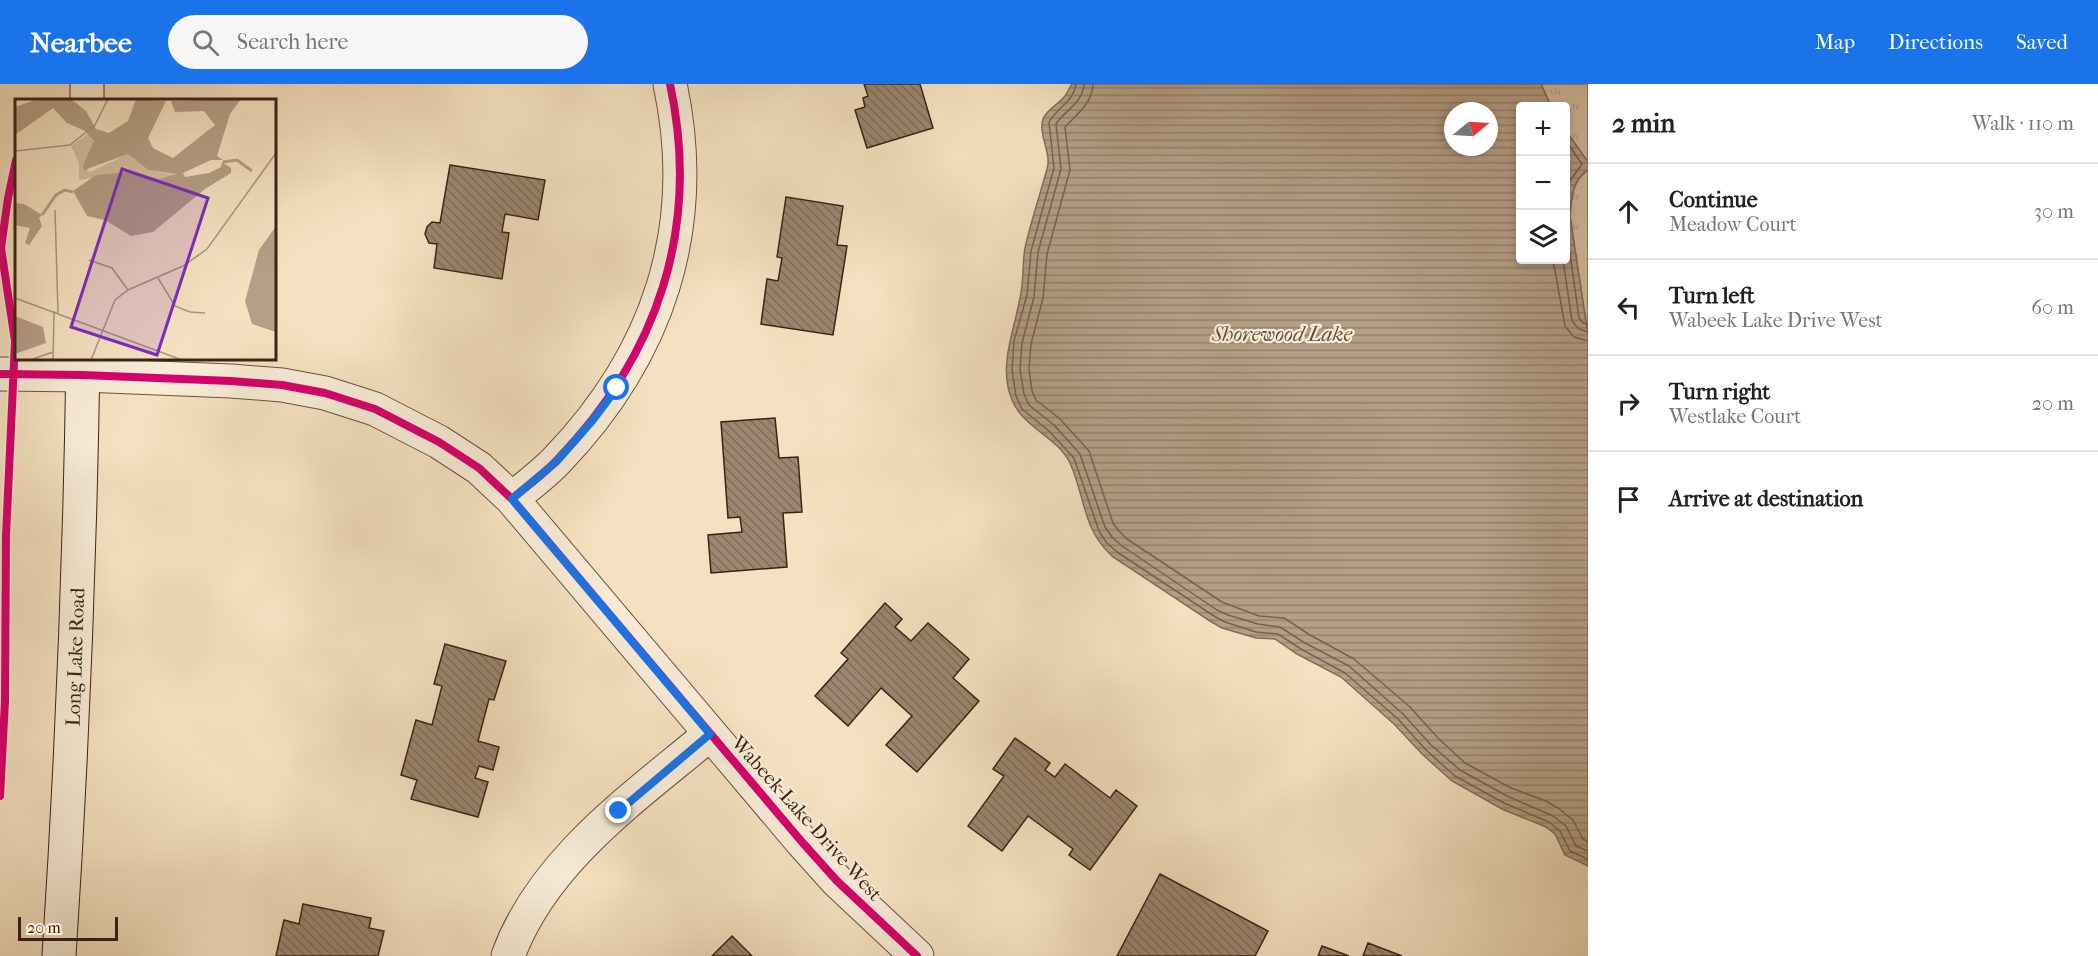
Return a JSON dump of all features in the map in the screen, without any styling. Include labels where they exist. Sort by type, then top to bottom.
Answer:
[{"type":"street","points":[[512,499],[556,462],[592,421],[617,388],[650,327],[664,285],[675,234],[681,183],[675,107],[670,84]]},
{"type":"street","name":"Wabeek Lake Drive West","points":[[0,374],[83,367],[282,385],[325,393],[375,409],[439,442],[479,468],[512,499],[710,734],[837,880],[917,956]]},
{"type":"street","name":"Long Lake Road","points":[[59,956],[70,784],[80,530],[83,367]]},
{"type":"street","points":[[508,956],[515,936],[537,900],[585,841],[710,734]]},
{"type":"green space","points":[[1541,84],[1588,84],[1588,162],[1570,137],[1570,102],[1549,102]]},
{"type":"green space","points":[[1588,170],[1588,335],[1570,217],[1572,197],[1583,174]]},
{"type":"water","name":"Shorewood Lake","points":[[1072,84],[1541,84],[1549,102],[1516,102],[1516,264],[1570,264],[1570,217],[1588,335],[1588,866],[1565,855],[1555,834],[1546,827],[1502,809],[1452,781],[1394,724],[1341,677],[1297,654],[1275,639],[1256,638],[1222,628],[1113,557],[1095,536],[1070,463],[1057,446],[1017,410],[1008,387],[1006,374],[1008,349],[1021,292],[1025,248],[1048,163],[1042,131],[1043,119],[1047,112],[1065,96]]},
{"type":"water","name":"Shorewood Lake","points":[[1570,137],[1588,162],[1588,170],[1573,190],[1570,217]]},
{"type":"building","points":[[864,84],[920,84],[933,128],[867,148],[855,110],[865,107],[863,98],[868,96]]},
{"type":"building","points":[[450,165],[545,180],[538,220],[505,214],[502,232],[509,233],[502,279],[434,268],[437,244],[429,243],[425,234],[432,222],[440,223]]},
{"type":"building","points":[[786,197],[843,206],[837,245],[847,246],[833,335],[761,324],[767,279],[778,281],[782,258],[777,257]]},
{"type":"building","points":[[775,418],[779,458],[798,457],[802,512],[783,513],[787,567],[711,573],[708,535],[742,532],[740,517],[728,518],[721,422]]},
{"type":"building","points":[[885,603],[902,619],[895,627],[911,641],[928,623],[969,659],[953,678],[979,701],[917,772],[886,745],[912,716],[881,688],[848,726],[815,696],[848,659],[841,653]]},
{"type":"building","points":[[445,644],[506,661],[494,700],[489,699],[478,741],[499,747],[493,770],[479,766],[475,778],[488,782],[478,817],[411,799],[417,780],[401,775],[416,720],[432,725],[442,686],[434,684]]},
{"type":"building","points":[[1015,738],[1050,763],[1045,770],[1055,777],[1065,764],[1110,798],[1116,790],[1137,806],[1090,870],[1069,855],[1073,849],[1028,816],[1002,851],[968,826],[1004,776],[993,769]]},
{"type":"building","points":[[1160,874],[1268,931],[1255,956],[1117,956]]},
{"type":"building","points":[[303,904],[371,918],[369,928],[384,931],[378,956],[276,956],[284,920],[299,924]]},
{"type":"building","points":[[732,936],[752,956],[712,956]]},
{"type":"building","points":[[1368,943],[1402,956],[1363,956]]},
{"type":"building","points":[[1322,946],[1349,956],[1318,956]]},
{"type":"cycle path","points":[[512,499],[552,465],[592,420],[622,377],[645,333],[663,287],[674,239],[680,189],[678,137],[670,84]]},
{"type":"cycle path","points":[[15,165],[1,248],[15,341]]},
{"type":"cycle path","points":[[0,796],[5,701],[6,536],[15,341]]},
{"type":"cycle path","points":[[0,374],[83,375],[282,385],[325,393],[375,409],[439,442],[479,468],[512,499],[802,842],[837,881],[917,956]]},
{"type":"route","points":[[617,388],[556,462],[512,499],[710,734],[619,811]]}]
